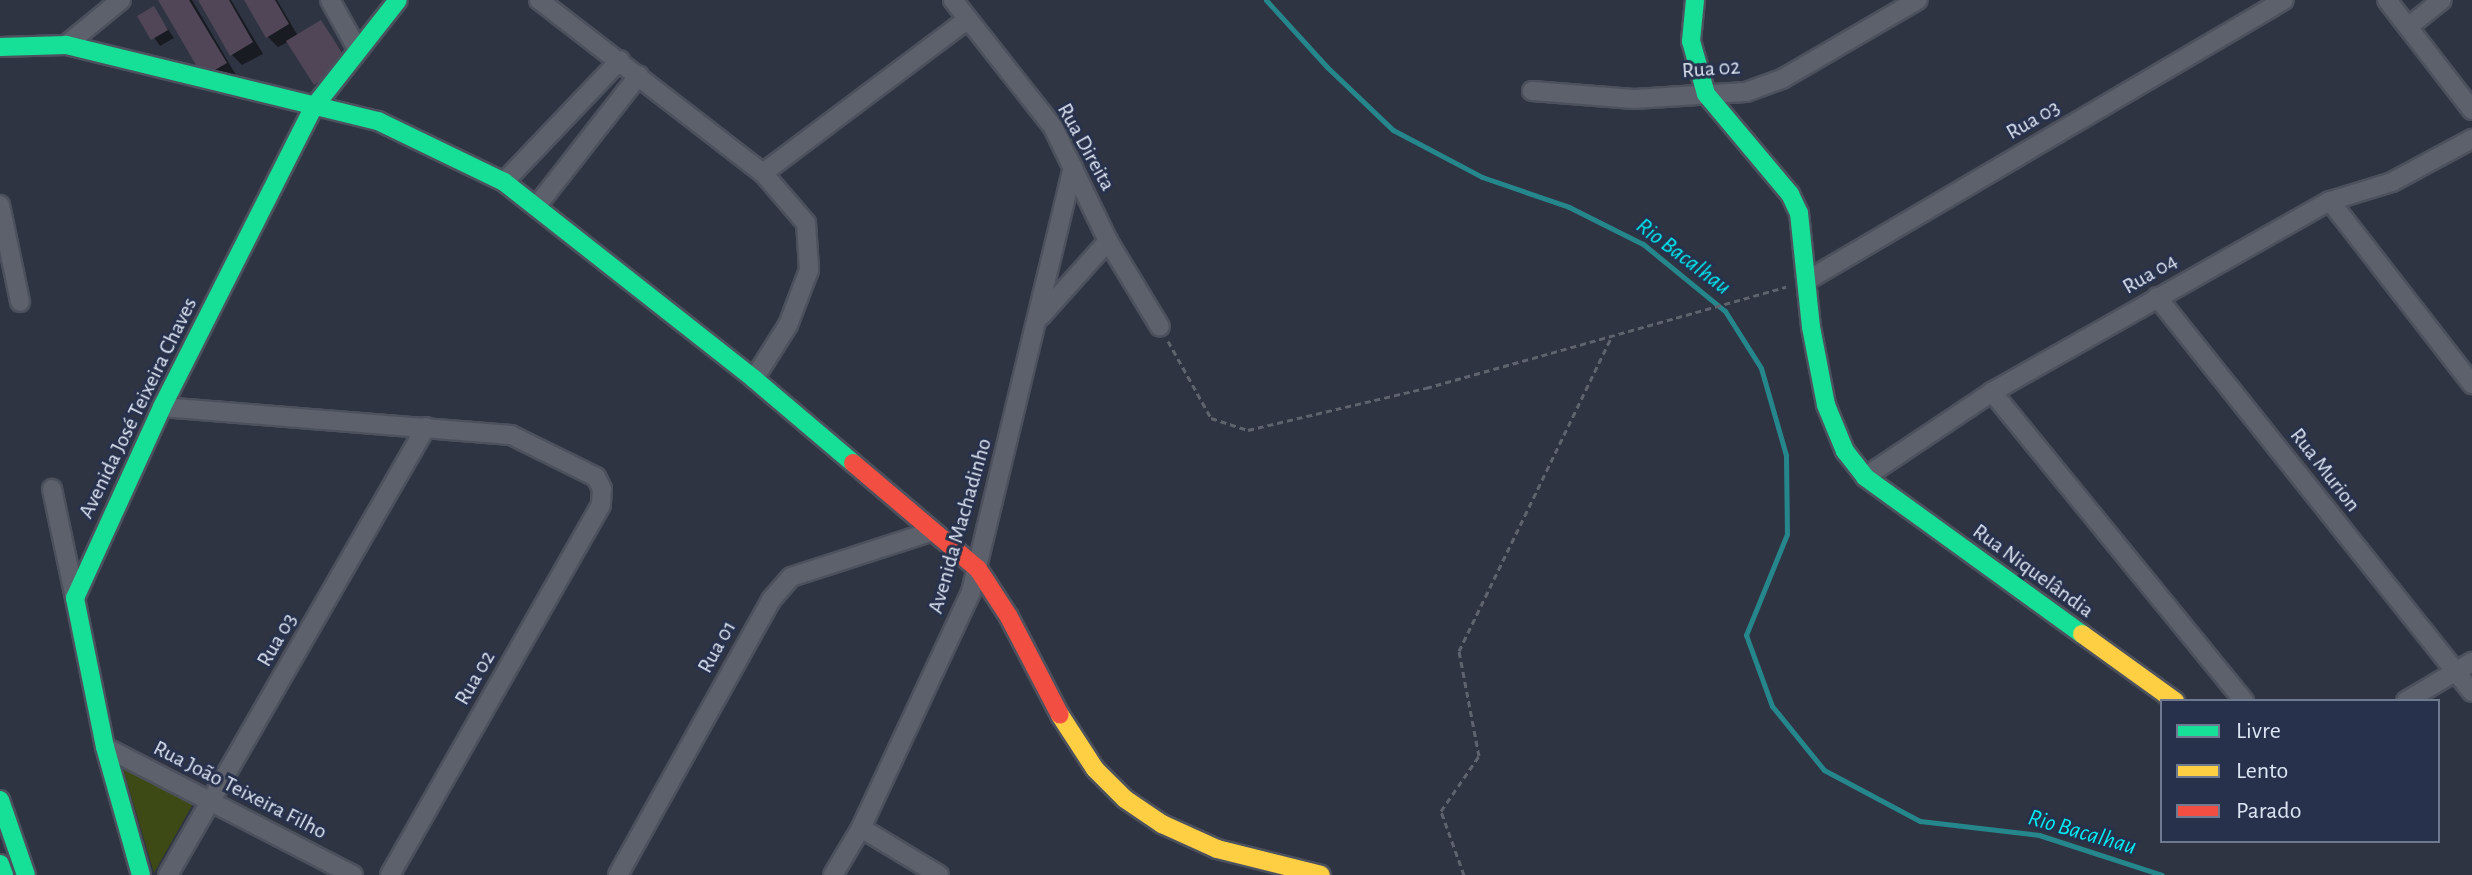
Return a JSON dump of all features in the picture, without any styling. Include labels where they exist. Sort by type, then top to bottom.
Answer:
[{"type":"street","points":[[66,45],[121,0]]},
{"type":"street","points":[[330,0],[358,50]]},
{"type":"street","name":"Avenida José Teixeira Chaves","points":[[75,598],[162,407],[313,108],[398,0]]},
{"type":"street","points":[[539,0],[763,173],[806,223],[809,270],[788,325],[754,379]]},
{"type":"street","name":"Rua Direita","points":[[953,0],[1053,127],[1108,241],[1160,327]]},
{"type":"street","points":[[1695,0],[1691,41],[1706,94]]},
{"type":"street","name":"Rua 02","points":[[1532,91],[1634,99],[1746,92],[1782,79],[1918,0]]},
{"type":"street","name":"Rua 03","points":[[1806,281],[2284,0]]},
{"type":"street","points":[[2387,0],[2472,110]]},
{"type":"street","points":[[2408,27],[2442,0]]},
{"type":"street","points":[[763,173],[968,19]]},
{"type":"street","points":[[0,47],[66,45],[313,108],[378,121],[504,182],[754,379],[978,569],[1009,617],[1069,732],[1095,769],[1125,799],[1162,824],[1217,849],[1321,875]]},
{"type":"street","points":[[504,182],[620,60]]},
{"type":"street","points":[[536,207],[639,75]]},
{"type":"street","name":"Rua Niquelândia","points":[[1706,94],[1790,194],[1804,237],[1806,281],[1826,405],[1845,451],[1865,477],[2172,699]]},
{"type":"street","name":"Rua 04","points":[[1865,477],[1992,392],[2157,297],[2330,201],[2392,182],[2472,139]]},
{"type":"street","name":"Avenida Machadinho","points":[[833,875],[861,828],[947,652],[978,569],[1073,167]]},
{"type":"street","points":[[2330,201],[2472,384]]},
{"type":"street","points":[[0,205],[20,302]]},
{"type":"street","points":[[1039,318],[1108,241]]},
{"type":"street","name":"Rua Murion","points":[[2157,297],[2472,692]]},
{"type":"street","points":[[1992,392],[2242,699]]},
{"type":"street","points":[[162,407],[426,427]]},
{"type":"street","name":"Rua 02","points":[[390,875],[601,505],[602,489],[596,477],[511,435],[426,427]]},
{"type":"street","name":"Rua 03","points":[[168,875],[426,427]]},
{"type":"street","points":[[52,489],[105,747],[141,875]]},
{"type":"street","name":"Rua 01","points":[[618,875],[771,600],[791,577],[933,531]]},
{"type":"street","points":[[2410,699],[2472,662]]},
{"type":"street","name":"Rua João Teixeira Filho","points":[[105,747],[353,875]]},
{"type":"street","points":[[0,800],[26,875]]},
{"type":"street","points":[[861,828],[939,875]]},
{"type":"street","points":[[0,864],[4,875]]},
{"type":"path","points":[[1160,327],[1211,418],[1248,430],[1426,388],[1806,281]]},
{"type":"path","points":[[1464,875],[1441,811],[1479,756],[1459,651],[1611,338]]},
{"type":"green space","points":[[122,765],[194,802],[154,873]]},
{"type":"building","points":[[158,0],[189,0],[227,63],[203,77]]},
{"type":"building","points":[[198,0],[229,0],[253,42],[230,56]]},
{"type":"building","points":[[244,0],[275,0],[289,24],[266,38]]},
{"type":"building","points":[[154,6],[168,30],[151,40],[137,16]]},
{"type":"building","points":[[321,20],[343,54],[341,67],[314,85],[286,41]]},
{"type":"waterway","name":"Rio Bacalhau","points":[[1266,0],[1327,67],[1393,130],[1482,177],[1569,207],[1643,244],[1725,311],[1761,368],[1786,455],[1787,534],[1746,635],[1772,706],[1824,770],[1920,821],[2039,835],[2162,875]]},
{"type":"traffic: fast","points":[[141,875],[105,747],[75,598],[162,407],[313,108],[398,0]]},
{"type":"traffic: fast","points":[[1695,0],[1691,41],[1706,94],[1790,194],[1799,213],[1811,327],[1826,405],[1845,451],[1865,477],[2082,634]]},
{"type":"traffic: fast","points":[[0,47],[66,45],[378,121],[504,182],[754,379],[853,463]]},
{"type":"traffic: fast","points":[[0,800],[26,875]]},
{"type":"traffic: fast","points":[[0,864],[4,875]]},
{"type":"traffic: slow","points":[[2082,634],[2172,699]]},
{"type":"traffic: slow","points":[[1060,715],[1095,769],[1125,799],[1162,824],[1217,849],[1321,875]]},
{"type":"traffic: jam","points":[[853,463],[978,569],[1009,617],[1060,715]]}]
